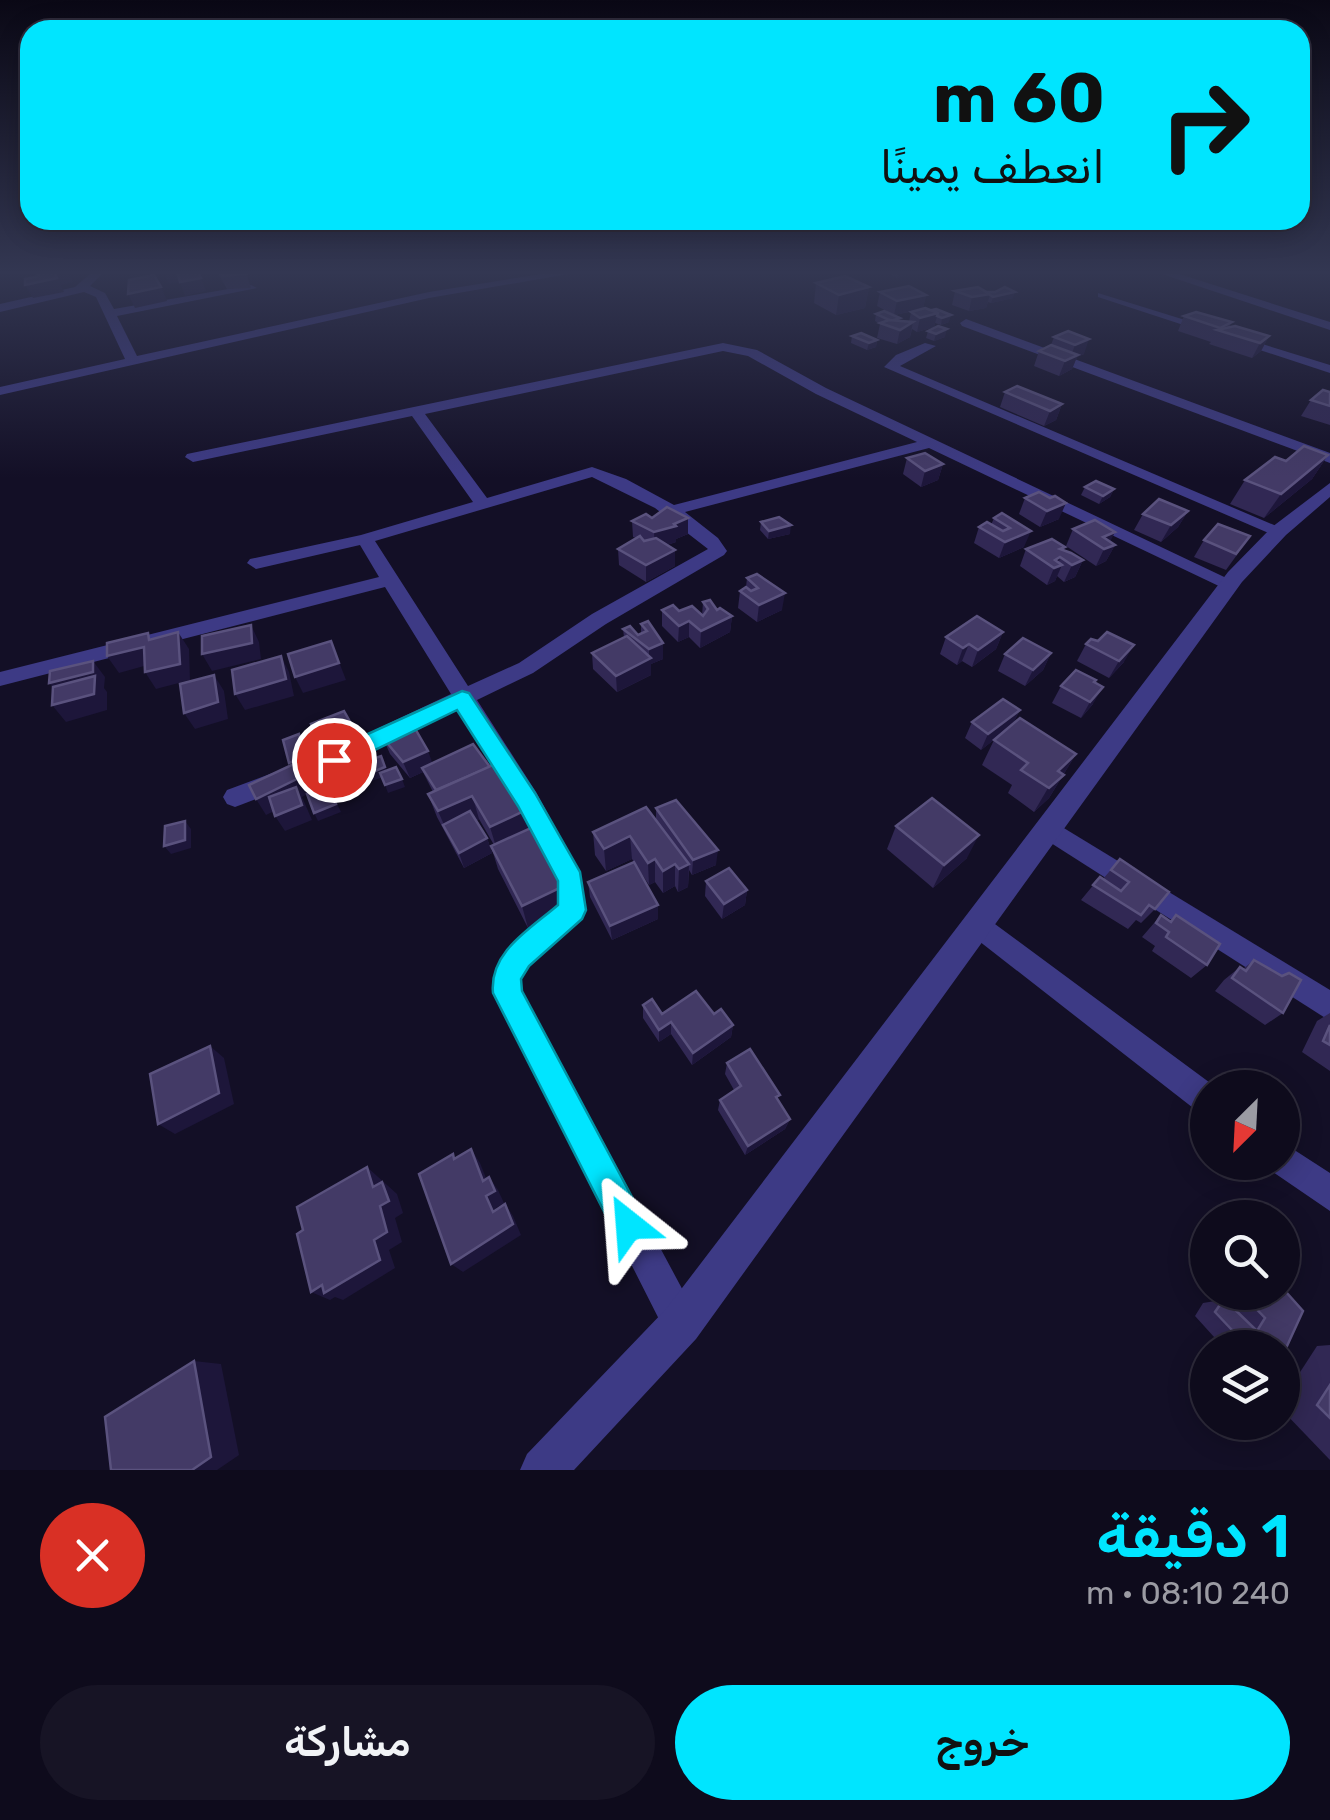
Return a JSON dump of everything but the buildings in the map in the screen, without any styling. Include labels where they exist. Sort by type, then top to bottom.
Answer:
[{"type":"street","points":[[123,341],[133,362]]},
{"type":"street","points":[[0,392],[228,341]]},
{"type":"street","points":[[1011,341],[1330,458]]},
{"type":"street","points":[[1241,341],[1330,369]]},
{"type":"street","points":[[930,346],[891,367],[1279,531]]},
{"type":"street","points":[[194,457],[414,408],[589,378],[731,347],[752,353],[1230,584]]},
{"type":"street","points":[[414,408],[482,504]]},
{"type":"street","points":[[670,512],[931,442]]},
{"type":"street","points":[[235,797],[334,760],[526,668],[599,619],[718,551],[714,541],[670,512],[608,476],[592,472],[365,539],[256,562]]},
{"type":"street","points":[[543,1470],[681,1324],[1230,584],[1279,531],[1330,488]]},
{"type":"street","points":[[365,539],[527,800],[571,880],[572,910],[519,957],[506,976],[508,993],[681,1324]]},
{"type":"street","points":[[0,679],[390,580]]},
{"type":"street","points":[[1049,829],[1330,1007]]},
{"type":"street","points":[[980,925],[1190,1086]]},
{"type":"street","points":[[1300,1172],[1330,1194]]},
{"type":"route","points":[[334,760],[462,699],[527,800],[571,880],[572,910],[519,957],[506,976],[508,993],[629,1225]]}]
